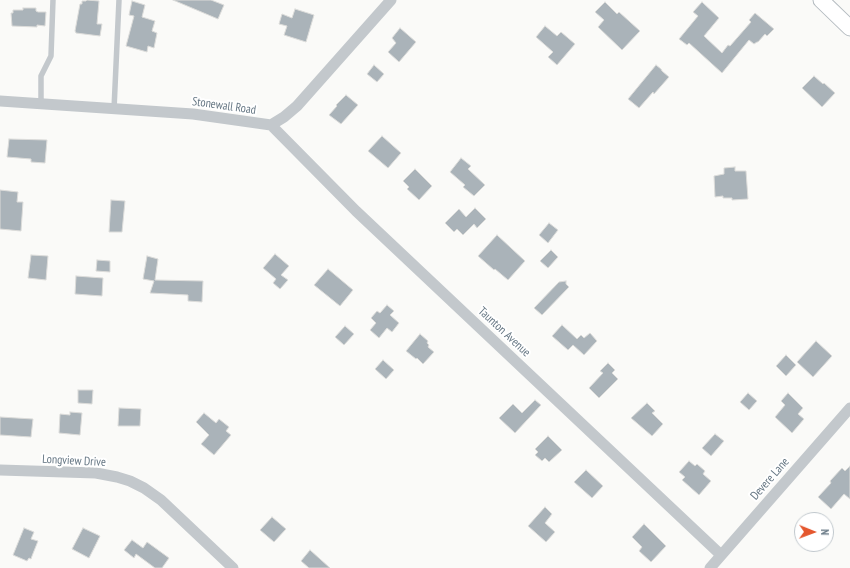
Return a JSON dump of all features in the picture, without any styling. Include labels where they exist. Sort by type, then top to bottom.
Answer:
[{"type":"street","name":"Stonewall Road","points":[[0,101],[192,114],[271,125],[284,117],[297,106],[391,0]]},
{"type":"street","points":[[821,0],[850,28]]},
{"type":"street","name":"Taunton Avenue","points":[[271,125],[356,211],[721,555]]},
{"type":"street","name":"Devere Lane","points":[[710,568],[850,408]]},
{"type":"street","name":"Longview Drive","points":[[0,470],[96,474],[117,477],[130,481],[144,488],[161,500],[234,568]]},
{"type":"lane","points":[[41,104],[41,76],[52,56],[53,0]]},
{"type":"lane","points":[[114,109],[119,0]]},
{"type":"building","points":[[173,0],[211,0],[224,5],[218,19]]},
{"type":"building","points":[[82,1],[99,1],[97,24],[102,24],[100,36],[76,33],[75,31],[80,4],[82,4]]},
{"type":"building","points":[[132,1],[145,5],[142,17],[155,21],[152,31],[157,33],[154,48],[148,46],[147,52],[126,46],[134,16],[129,15]]},
{"type":"building","points":[[605,2],[617,14],[619,12],[640,31],[622,50],[598,27],[604,20],[595,12]]},
{"type":"building","points":[[702,2],[719,18],[704,36],[722,53],[751,22],[749,20],[755,13],[774,29],[767,36],[765,34],[758,42],[754,44],[749,40],[722,73],[689,43],[687,45],[679,39],[698,16],[693,12]]},
{"type":"building","points":[[23,8],[36,8],[36,11],[38,12],[46,12],[45,26],[12,26],[11,13],[13,13],[13,10],[23,10]]},
{"type":"building","points":[[295,9],[314,15],[306,42],[284,35],[287,26],[279,24],[282,14],[292,18]]},
{"type":"building","points":[[545,26],[557,36],[561,32],[575,44],[557,65],[548,57],[553,52],[536,37]]},
{"type":"building","points":[[400,28],[416,42],[399,62],[388,52],[396,43],[392,38]]},
{"type":"building","points":[[374,65],[384,74],[377,82],[367,74]]},
{"type":"building","points":[[656,65],[669,77],[639,108],[628,99]]},
{"type":"building","points":[[814,76],[835,93],[822,107],[802,88]]},
{"type":"building","points":[[346,95],[358,105],[341,124],[329,115]]},
{"type":"building","points":[[382,136],[401,153],[388,168],[368,151]]},
{"type":"building","points":[[9,139],[47,140],[45,163],[31,162],[31,159],[7,157]]},
{"type":"building","points":[[461,158],[471,166],[468,169],[485,185],[474,196],[463,187],[465,185],[450,172]]},
{"type":"building","points":[[735,167],[735,171],[746,171],[748,199],[732,200],[732,198],[723,198],[723,196],[715,197],[714,176],[724,174],[724,168]]},
{"type":"building","points":[[415,169],[432,186],[419,200],[407,189],[409,187],[403,181]]},
{"type":"building","points":[[0,190],[18,192],[17,202],[23,202],[21,231],[0,229]]},
{"type":"building","points":[[111,200],[125,201],[122,232],[109,232]]},
{"type":"building","points":[[475,208],[486,219],[477,228],[474,224],[463,235],[457,229],[454,232],[445,223],[459,209],[466,217]]},
{"type":"building","points":[[549,223],[558,230],[548,243],[539,235]]},
{"type":"building","points":[[497,235],[525,261],[508,280],[478,256]]},
{"type":"building","points":[[551,250],[558,257],[548,268],[540,261]]},
{"type":"building","points":[[275,254],[289,266],[281,275],[288,280],[280,289],[273,283],[276,279],[263,268]]},
{"type":"building","points":[[31,255],[48,256],[46,280],[28,278]]},
{"type":"building","points":[[147,256],[158,259],[155,280],[203,281],[202,302],[188,301],[188,295],[150,293],[154,281],[143,279]]},
{"type":"building","points":[[97,260],[110,261],[110,272],[96,271]]},
{"type":"building","points":[[328,269],[353,290],[340,306],[314,285]]},
{"type":"building","points":[[76,276],[103,278],[102,296],[75,294]]},
{"type":"building","points":[[566,281],[566,284],[569,287],[542,315],[534,308],[559,282]]},
{"type":"building","points":[[387,305],[394,311],[390,315],[399,323],[392,332],[387,328],[379,338],[370,330],[376,323],[371,318],[377,311],[380,313]]},
{"type":"building","points":[[562,325],[577,339],[581,335],[584,338],[590,333],[597,341],[584,355],[573,345],[568,350],[552,336]]},
{"type":"building","points":[[345,326],[354,334],[344,345],[335,337]]},
{"type":"building","points":[[420,334],[428,341],[428,347],[434,352],[423,364],[406,351]]},
{"type":"building","points":[[816,341],[832,356],[813,377],[797,362]]},
{"type":"building","points":[[786,355],[796,365],[786,376],[776,366]]},
{"type":"building","points":[[383,360],[394,370],[386,379],[375,369]]},
{"type":"building","points":[[608,363],[615,370],[612,373],[618,379],[599,398],[589,388],[603,373],[600,371]]},
{"type":"building","points":[[78,390],[93,390],[92,404],[78,403]]},
{"type":"building","points":[[748,393],[757,401],[749,410],[740,402]]},
{"type":"building","points":[[788,393],[803,408],[798,414],[804,419],[792,433],[775,417],[785,405],[781,401]]},
{"type":"building","points":[[535,400],[541,405],[515,433],[499,418],[513,404],[522,413]]},
{"type":"building","points":[[647,403],[655,411],[652,413],[663,424],[652,436],[631,418]]},
{"type":"building","points":[[119,408],[141,409],[140,426],[118,426]]},
{"type":"building","points":[[70,412],[82,413],[80,435],[59,433],[60,414],[70,415]]},
{"type":"building","points":[[204,413],[216,423],[219,419],[229,427],[226,431],[231,435],[214,455],[201,444],[209,435],[196,422]]},
{"type":"building","points":[[0,417],[33,419],[31,437],[0,435]]},
{"type":"building","points":[[715,434],[724,441],[711,456],[702,448]]},
{"type":"building","points":[[548,436],[562,450],[549,462],[545,458],[542,461],[535,455],[538,452],[535,449]]},
{"type":"building","points":[[689,461],[695,466],[697,464],[705,471],[703,474],[711,481],[699,495],[682,480],[685,477],[679,472]]},
{"type":"building","points":[[850,466],[850,499],[844,494],[831,509],[818,497],[842,468],[845,471]]},
{"type":"building","points":[[586,470],[603,486],[592,498],[574,482]]},
{"type":"building","points":[[545,507],[552,514],[545,523],[555,532],[546,542],[528,526]]},
{"type":"building","points":[[272,517],[286,529],[274,542],[260,530]]},
{"type":"building","points":[[644,524],[666,546],[651,562],[639,551],[642,547],[632,537]]},
{"type":"building","points":[[24,528],[34,532],[31,539],[38,541],[31,559],[29,558],[27,561],[13,555]]},
{"type":"building","points":[[83,528],[100,536],[89,558],[72,549]]},
{"type":"building","points":[[132,540],[143,548],[147,542],[169,558],[162,568],[155,568],[136,554],[134,558],[124,550]]},
{"type":"building","points":[[310,550],[330,568],[309,568],[301,561]]}]
